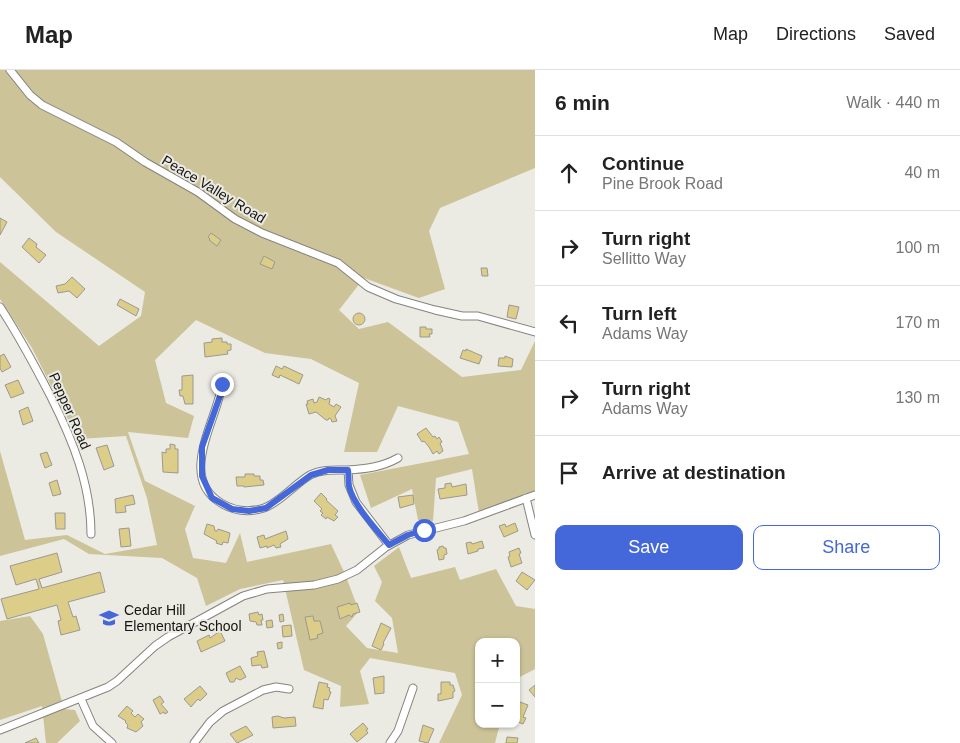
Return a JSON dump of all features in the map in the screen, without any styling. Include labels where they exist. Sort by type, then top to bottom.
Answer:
[{"type":"street","name":"Peace Valley Road","points":[[10,70],[30,95],[42,105],[116,142],[145,162],[198,192],[235,219],[262,233],[338,262],[361,283],[375,291],[435,310],[462,316],[478,316],[535,332]]},
{"type":"street","name":"Pepper Road","points":[[0,307],[28,352],[70,435],[88,493],[91,513],[91,534]]},
{"type":"street","points":[[222,384],[220,396],[202,447],[202,476],[212,498],[232,509],[249,511],[266,508],[311,475],[328,470],[348,470],[387,464],[398,458]]},
{"type":"street","points":[[348,470],[349,486],[354,498],[389,545]]},
{"type":"street","points":[[0,730],[99,692],[117,681],[155,646],[168,637],[243,596],[267,589],[314,585],[338,579],[357,570],[389,545],[408,535],[464,521],[535,495]]},
{"type":"street","points":[[526,498],[535,535]]},
{"type":"street","points":[[194,743],[210,722],[223,712],[264,690],[276,687],[290,689]]},
{"type":"street","points":[[390,743],[398,731],[413,688]]},
{"type":"street","points":[[81,699],[93,726],[112,743]]},
{"type":"shaded area","points":[[0,70],[535,70],[535,168],[440,208],[429,231],[445,289],[419,298],[364,278],[339,310],[359,329],[388,322],[462,377],[521,370],[535,341],[535,494],[479,513],[472,469],[436,478],[433,521],[418,520],[412,489],[371,508],[360,475],[469,454],[458,422],[398,406],[377,452],[344,452],[359,383],[311,359],[265,353],[196,320],[155,360],[166,403],[194,416],[188,438],[128,432],[145,481],[195,506],[185,529],[193,558],[226,563],[240,533],[247,562],[331,544],[359,611],[346,626],[367,648],[398,653],[392,618],[375,601],[382,582],[374,566],[399,547],[411,578],[455,567],[460,580],[496,569],[516,606],[535,609],[535,669],[520,677],[520,638],[475,638],[475,728],[499,728],[495,743],[439,743],[462,695],[455,673],[370,658],[360,671],[369,704],[340,707],[341,686],[304,670],[283,580],[240,589],[206,606],[197,578],[162,558],[89,554],[64,539],[0,556],[0,451],[25,540],[67,535],[105,554],[157,545],[147,498],[126,436],[78,439],[32,348],[0,299],[0,262],[99,346],[141,316],[145,292],[56,232],[0,177]]},
{"type":"shaded area","points":[[30,616],[43,634],[64,709],[75,710],[80,721],[57,743],[46,743],[42,706],[0,720],[0,621]]},
{"type":"building","points":[[0,218],[7,222],[0,235]]},
{"type":"building","points":[[211,233],[221,240],[217,246],[209,240],[208,237]]},
{"type":"building","points":[[29,238],[46,255],[39,263],[22,247]]},
{"type":"building","points":[[264,256],[275,262],[272,269],[260,264]]},
{"type":"building","points":[[481,268],[487,268],[488,276],[482,276]]},
{"type":"building","points":[[72,277],[85,289],[77,298],[69,291],[58,293],[56,286],[65,284]]},
{"type":"building","points":[[120,299],[139,309],[136,316],[117,305]]},
{"type":"building","points":[[509,305],[519,307],[516,319],[507,317]]},
{"type":"building","points":[[357,313],[361,313],[365,319],[361,325],[357,325],[353,321],[353,317]]},
{"type":"building","points":[[420,327],[432,329],[432,334],[429,334],[430,337],[420,337]]},
{"type":"building","points":[[222,338],[222,342],[231,344],[231,350],[227,351],[228,354],[205,357],[204,343],[212,342],[212,339]]},
{"type":"building","points":[[466,349],[482,356],[479,364],[460,358],[463,350],[466,351]]},
{"type":"building","points":[[4,354],[11,367],[2,372],[0,356]]},
{"type":"building","points":[[505,356],[513,359],[512,367],[498,366],[499,358],[505,358]]},
{"type":"building","points":[[276,366],[282,369],[284,366],[303,375],[299,384],[280,375],[279,378],[272,375]]},
{"type":"building","points":[[193,375],[193,404],[185,404],[179,390],[182,390],[182,376]]},
{"type":"building","points":[[18,380],[24,393],[11,398],[5,385]]},
{"type":"building","points":[[319,397],[326,400],[330,399],[329,404],[334,407],[336,404],[341,407],[335,416],[337,421],[332,422],[329,418],[326,420],[316,412],[309,414],[307,401],[313,399],[314,403],[317,402]]},
{"type":"building","points":[[28,407],[33,421],[23,425],[19,411]]},
{"type":"building","points":[[426,428],[433,437],[435,436],[437,439],[439,437],[442,442],[440,443],[443,451],[439,454],[437,451],[433,454],[417,434]]},
{"type":"building","points":[[170,444],[175,445],[175,449],[178,449],[178,473],[163,472],[162,452],[166,453],[166,449],[170,449]]},
{"type":"building","points":[[107,445],[114,466],[104,470],[96,448]]},
{"type":"building","points":[[47,452],[52,465],[45,468],[40,454]]},
{"type":"building","points":[[245,474],[260,476],[260,480],[263,480],[264,485],[237,486],[236,477],[245,477]]},
{"type":"building","points":[[57,480],[61,494],[53,496],[49,483]]},
{"type":"building","points":[[451,483],[452,487],[466,484],[467,495],[440,499],[438,489],[445,488],[445,484]]},
{"type":"building","points":[[321,493],[338,511],[335,515],[338,517],[334,521],[327,517],[326,519],[321,515],[323,513],[320,511],[322,509],[314,501]]},
{"type":"building","points":[[133,495],[135,504],[125,506],[126,512],[116,513],[115,499]]},
{"type":"building","points":[[413,495],[414,504],[400,508],[398,497]]},
{"type":"building","points":[[55,513],[65,513],[65,529],[56,529]]},
{"type":"building","points":[[515,523],[518,531],[504,537],[499,526],[505,524],[506,527]]},
{"type":"building","points":[[207,524],[214,526],[215,531],[218,529],[230,533],[228,543],[223,542],[222,545],[216,543],[217,541],[204,534]]},
{"type":"building","points":[[129,528],[131,546],[121,547],[119,529]]},
{"type":"building","points":[[286,531],[288,539],[280,544],[281,547],[276,548],[274,545],[260,548],[257,537],[264,535],[265,539]]},
{"type":"building","points":[[482,541],[484,548],[468,554],[466,543],[471,542],[472,544]]},
{"type":"building","points":[[443,546],[446,548],[447,554],[444,555],[444,559],[439,560],[437,550]]},
{"type":"building","points":[[519,548],[522,563],[511,567],[508,557],[510,556],[509,552]]},
{"type":"building","points":[[57,553],[62,572],[39,579],[42,588],[100,572],[105,592],[68,602],[73,617],[76,616],[80,630],[61,635],[58,621],[61,620],[57,605],[7,619],[1,599],[39,589],[36,579],[16,585],[10,566]]},
{"type":"building","points":[[522,572],[535,580],[527,590],[516,581]]},
{"type":"building","points":[[350,603],[351,605],[357,603],[360,612],[353,614],[352,617],[349,615],[340,619],[337,607]]},
{"type":"building","points":[[258,612],[259,615],[262,614],[262,625],[257,625],[256,622],[250,621],[249,614]]},
{"type":"building","points":[[283,614],[284,621],[280,622],[279,615]]},
{"type":"building","points":[[313,616],[314,621],[320,621],[323,633],[317,635],[318,638],[310,640],[305,617]]},
{"type":"building","points":[[272,620],[273,627],[267,628],[266,621]]},
{"type":"building","points":[[381,623],[391,628],[381,650],[372,646]]},
{"type":"building","points":[[291,625],[292,636],[283,637],[282,626]]},
{"type":"building","points":[[220,631],[225,641],[201,652],[197,641],[209,635],[210,638]]},
{"type":"building","points":[[282,642],[282,648],[278,649],[277,643]]},
{"type":"building","points":[[264,651],[268,667],[262,668],[261,665],[252,666],[251,658],[258,656],[257,652]]},
{"type":"building","points":[[240,666],[246,677],[240,680],[236,678],[234,682],[230,682],[226,673]]},
{"type":"building","points":[[384,676],[384,693],[375,694],[373,678]]},
{"type":"building","points":[[319,682],[328,684],[327,687],[330,688],[329,691],[331,692],[328,700],[324,699],[323,709],[313,707]]},
{"type":"building","points":[[441,682],[450,682],[450,685],[453,685],[455,691],[453,692],[453,698],[438,701],[438,694],[441,694]]},
{"type":"building","points":[[535,685],[535,697],[529,690]]},
{"type":"building","points":[[200,686],[207,694],[200,701],[198,699],[191,707],[184,699]]},
{"type":"building","points":[[160,696],[164,702],[161,704],[168,712],[165,714],[164,712],[160,714],[153,700]]},
{"type":"building","points":[[520,702],[528,705],[523,717],[526,718],[523,724],[520,723]]},
{"type":"building","points":[[127,706],[133,711],[131,713],[135,717],[138,714],[144,719],[141,722],[143,726],[136,732],[127,728],[126,721],[118,716]]},
{"type":"building","points":[[272,717],[284,718],[295,717],[296,726],[273,728]]},
{"type":"building","points":[[363,723],[368,729],[366,730],[368,733],[357,742],[350,734]]},
{"type":"building","points":[[423,725],[434,729],[428,743],[419,741]]},
{"type":"building","points":[[246,726],[253,735],[237,743],[230,734]]},
{"type":"building","points":[[507,737],[518,738],[517,743],[506,743]]},
{"type":"building","points":[[36,738],[39,743],[25,743]]},
{"type":"place","name":"Cedar Hill Elementary School","points":[[109,618]]},
{"type":"route","points":[[222,384],[220,396],[202,447],[202,476],[212,498],[232,509],[249,511],[266,508],[311,475],[328,470],[348,470],[349,486],[356,502],[389,545],[408,535],[424,530]]}]
